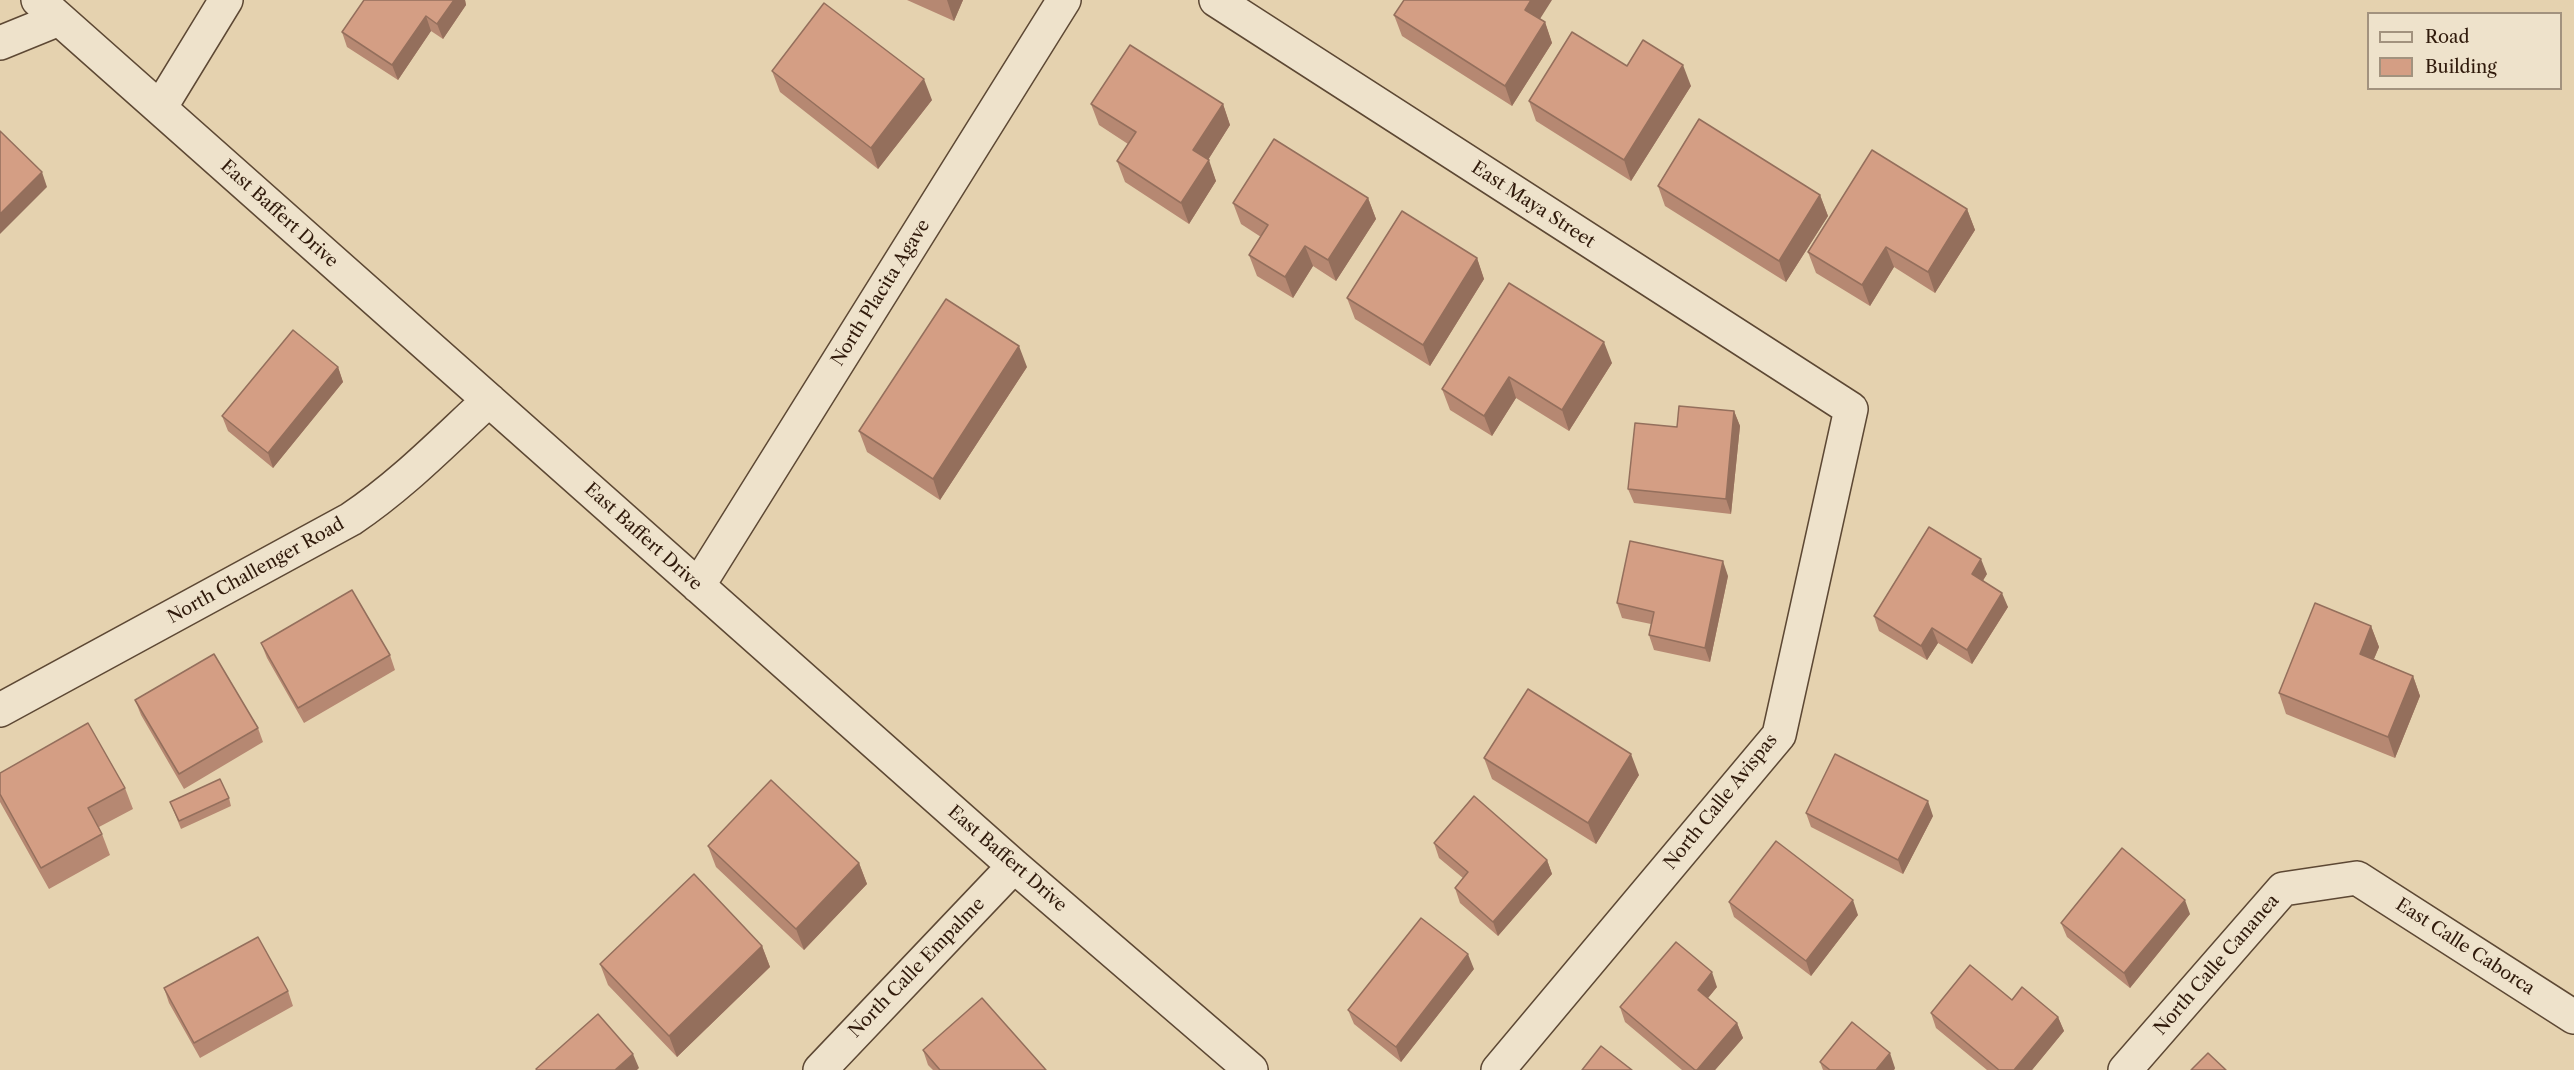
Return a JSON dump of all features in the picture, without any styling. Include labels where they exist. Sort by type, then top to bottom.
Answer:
[{"type":"street","points":[[160,108],[226,0]]},
{"type":"street","name":"North Placita Agave","points":[[698,586],[1064,0]]},
{"type":"street","name":"East Maya Street","points":[[1216,0],[1851,409]]},
{"type":"street","points":[[0,43],[48,9]]},
{"type":"street","name":"East Baffert Drive","points":[[48,9],[1014,866],[1251,1070]]},
{"type":"street","name":"North Challenger Road","points":[[0,710],[351,519],[388,494],[489,400]]},
{"type":"street","name":"North Calle Avispas","points":[[1498,1070],[1779,735],[1851,409]]},
{"type":"street","name":"North Calle Empalme","points":[[820,1070],[1014,866]]},
{"type":"street","name":"East Calle Caborca","points":[[2357,878],[2574,1017]]},
{"type":"street","name":"North Calle Cananea","points":[[2125,1070],[2283,889],[2357,878]]},
{"type":"building","points":[[364,0],[454,0],[437,24],[426,16],[392,65],[342,32]]},
{"type":"building","points":[[1404,0],[1531,0],[1525,10],[1545,22],[1505,86],[1394,15]]},
{"type":"building","points":[[824,3],[924,79],[871,148],[772,71]]},
{"type":"building","points":[[1572,32],[1627,66],[1643,40],[1683,65],[1624,160],[1529,101]]},
{"type":"building","points":[[1130,45],[1223,104],[1193,150],[1209,160],[1181,203],[1117,161],[1136,132],[1091,104]]},
{"type":"building","points":[[1699,119],[1820,195],[1779,261],[1658,186]]},
{"type":"building","points":[[0,131],[42,172],[0,214]]},
{"type":"building","points":[[1274,139],[1368,198],[1328,260],[1305,246],[1285,277],[1249,255],[1268,225],[1233,203]]},
{"type":"building","points":[[1872,150],[1967,209],[1928,272],[1886,247],[1862,285],[1808,252]]},
{"type":"building","points":[[1402,211],[1477,258],[1423,345],[1347,298]]},
{"type":"building","points":[[1509,283],[1604,342],[1562,410],[1509,377],[1484,416],[1442,389]]},
{"type":"building","points":[[946,299],[1019,346],[933,479],[859,431]]},
{"type":"building","points":[[293,330],[338,367],[268,453],[222,416]]},
{"type":"building","points":[[1679,406],[1734,411],[1726,499],[1628,489],[1635,423],[1677,427]]},
{"type":"building","points":[[1929,527],[1981,559],[1972,574],[2002,593],[1967,650],[1932,628],[1921,646],[1874,616]]},
{"type":"building","points":[[1630,541],[1723,561],[1705,648],[1649,635],[1654,612],[1617,603]]},
{"type":"building","points":[[352,590],[390,655],[298,708],[261,643]]},
{"type":"building","points":[[2315,603],[2371,626],[2360,654],[2413,676],[2388,737],[2279,693]]},
{"type":"building","points":[[214,654],[258,728],[179,774],[135,700]]},
{"type":"building","points":[[1528,689],[1631,754],[1588,823],[1484,758]]},
{"type":"building","points":[[88,723],[125,788],[88,808],[102,834],[41,868],[0,794],[0,773]]},
{"type":"building","points":[[1835,754],[1928,801],[1898,860],[1806,813]]},
{"type":"building","points":[[220,779],[229,798],[179,821],[170,802]]},
{"type":"building","points":[[771,780],[859,863],[796,929],[708,846]]},
{"type":"building","points":[[1474,796],[1547,860],[1493,922],[1455,888],[1468,872],[1434,843]]},
{"type":"building","points":[[1776,841],[1853,900],[1806,961],[1729,902]]},
{"type":"building","points":[[2122,848],[2185,900],[2124,973],[2061,923]]},
{"type":"building","points":[[694,874],[762,946],[669,1036],[600,964]]},
{"type":"building","points":[[1421,918],[1468,954],[1396,1047],[1348,1010]]},
{"type":"building","points":[[258,937],[288,991],[194,1043],[164,988]]},
{"type":"building","points":[[1676,942],[1712,972],[1698,990],[1737,1023],[1697,1070],[1620,1007]]},
{"type":"building","points":[[1970,965],[2012,1000],[2022,987],[2058,1017],[2014,1070],[1999,1070],[1931,1013]]},
{"type":"building","points":[[982,998],[1046,1070],[940,1070],[923,1050]]},
{"type":"building","points":[[598,1014],[633,1054],[615,1070],[536,1069]]},
{"type":"building","points":[[1852,1022],[1890,1053],[1876,1070],[1830,1070],[1820,1062]]},
{"type":"building","points":[[1601,1046],[1632,1070],[1582,1070]]},
{"type":"building","points":[[2208,1053],[2226,1070],[2191,1070]]}]
